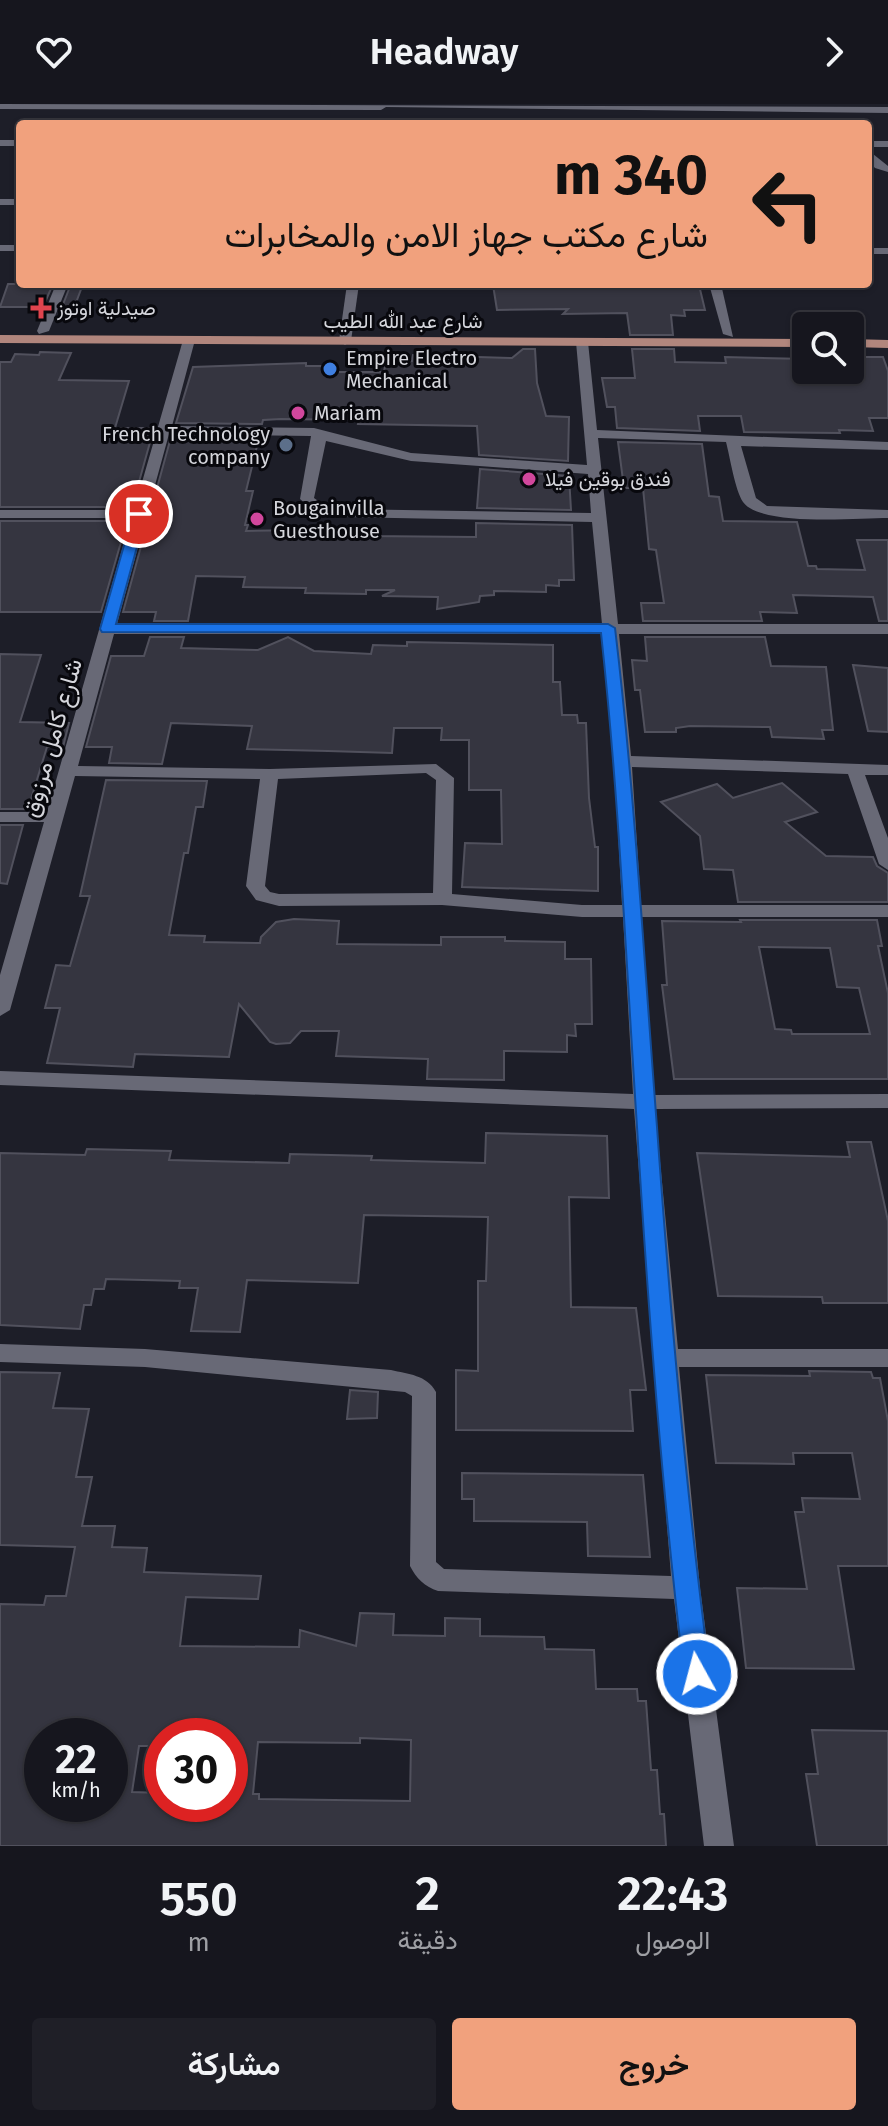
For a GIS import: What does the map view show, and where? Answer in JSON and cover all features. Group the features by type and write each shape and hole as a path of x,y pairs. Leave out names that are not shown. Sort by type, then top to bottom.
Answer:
{"main road":[{"name":"شارع عبد الله الطيب","path":"0,330 582,342 792,343"},
{"name":"شارع عبد الله الطيب","path":"0,339 792,334"},
{"path":"864,335 888,335"},
{"path":"864,343 888,344"}],"street":[{"path":"0,106 262,105 521,111 613,106 777,106 888,110"},
{"path":"872,158 879,166 888,169"},
{"path":"43,331 60,288"},
{"path":"345,337 352,288"},
{"path":"716,288 729,334"},
{"name":"شارع كامل مرزوق","path":"0,1010 189,340"},
{"path":"582,342 623,761 644,1102 686,1588 719,1846"},
{"path":"163,430 314,432 411,457 593,470"},
{"path":"590,434 732,438 749,500 763,510 780,513 888,514"},
{"path":"320,436 307,499 320,509 343,513 599,518"},
{"path":"735,442 888,446"},
{"path":"0,514 139,514"},
{"path":"107,629 888,629"},
{"path":"623,761 888,770"},
{"path":"67,771 270,774 430,768 445,778 442,899"},
{"path":"855,770 884,845 888,864"},
{"path":"270,774 255,886 263,896 279,900 442,899 488,905 632,911 888,911"},
{"path":"0,817 54,817"},
{"path":"0,1078 644,1102 888,1101"},
{"path":"0,1353 145,1358 391,1379 412,1384 424,1392 423,1566 438,1580 686,1588"},
{"path":"667,1358 888,1358"}],"building":[{"path":"8,284 16,284 16,288 51,288 43,307 0,307"},
{"path":"69,288 82,288 74,308 62,307"},
{"path":"493,288 700,288 705,310 684,310 685,316 671,315 673,335 630,335 627,313 563,314 568,309 497,310"},
{"path":"523,349 535,349 537,383 546,416 569,417 568,461 479,455 477,426 281,419 263,420 262,424 176,423 193,367 306,363 306,366 337,366 336,372 384,372 386,360 412,361 413,355 512,358"},
{"path":"632,349 674,349 675,362 726,363 725,357 792,359 792,384 864,384 864,357 883,357 888,371 888,418 869,418 873,431 839,430 840,433 744,432 741,416 698,416 700,431 617,428 615,407 607,407 602,378 635,378"},
{"path":"40,352 71,353 59,380 129,381 115,428 154,428 132,507 0,507 0,362 11,362 15,354 39,355"},
{"path":"171,437 259,438 246,491 253,491 246,531 368,529 367,536 476,537 476,523 572,525 574,580 559,580 559,586 546,585 546,592 494,591 494,595 480,596 479,602 437,609 438,597 382,596 395,590 366,590 366,594 305,593 306,588 243,587 245,577 196,576 188,621 154,621 156,612 123,612"},
{"path":"618,442 702,444 709,496 719,497 723,521 797,522 808,566 865,570 857,540 888,540 888,621 879,621 873,597 793,595 797,613 760,612 762,621 643,621 641,603 664,603 656,550 649,549 643,488 624,488"},
{"path":"480,469 569,476 571,510 477,508"},
{"path":"0,521 127,521 101,612 0,612"},
{"path":"150,637 184,637 181,648 258,650 288,637 314,651 371,654 373,645 407,646 407,642 553,645 553,682 560,682 562,715 577,715 578,723 586,723 589,798 595,847 598,847 598,891 462,887 465,843 502,844 501,790 469,790 469,740 441,740 442,728 394,728 392,753 247,749 252,726 171,723 162,764 109,763 112,747 86,747 111,656 144,656"},
{"path":"645,637 765,637 771,666 826,667 833,730 822,730 824,739 772,737 770,727 690,726 676,728 676,732 645,732 640,690 635,690 632,660 647,661"},
{"path":"0,654 41,655 20,722 69,723 63,747 47,747 28,809 0,809"},
{"path":"853,665 888,668 888,732 868,731"},
{"path":"106,780 207,781 203,807 196,807 188,853 184,853 169,935 205,936 204,942 260,943 261,937 276,922 294,919 339,921 337,944 441,945 441,937 505,937 505,941 565,942 565,959 591,959 592,1024 575,1024 576,1036 567,1035 567,1052 504,1051 504,1080 427,1079 428,1059 336,1056 339,1031 301,1031 290,1043 276,1044 270,1042 239,1004 229,1057 135,1054 133,1067 47,1063 60,1008 45,1008 56,965 70,966 90,896 80,896"},
{"path":"782,783 817,812 785,822 826,856 873,857 877,866 888,873 888,902 738,902 733,870 704,869 700,836 661,802 717,784 733,798"},
{"path":"0,825 23,825 7,884 0,883"},
{"path":"877,920 882,946 878,946 888,993 888,1079 674,1079 662,985 667,985 662,921","holes":["759,947 830,948 837,987 859,988 870,1034 792,1034 791,1030 775,1029"]},
{"path":"486,1133 607,1136 609,1198 569,1197 571,1307 636,1308 646,1390 630,1390 633,1431 456,1430 456,1370 478,1371 478,1281 486,1281 488,1217 364,1215 358,1283 247,1280 240,1332 191,1331 198,1288 179,1288 180,1281 106,1279 104,1289 94,1289 91,1305 84,1305 80,1329 0,1325 0,1153 85,1155 87,1149 171,1151 169,1160 289,1163 290,1154 485,1163"},
{"path":"847,1142 871,1142 888,1221 888,1303 823,1303 822,1297 718,1296 697,1153 850,1157"},
{"path":"809,1371 871,1372 873,1378 880,1378 888,1421 888,1566 838,1566 854,1669 746,1668 737,1588 807,1589 795,1512 804,1512 802,1498 860,1499 852,1453 793,1453 794,1464 716,1463 706,1375 810,1376"},
{"path":"0,1372 60,1373 53,1408 89,1409 76,1477 92,1477 82,1526 115,1526 112,1547 147,1548 144,1572 261,1576 258,1599 186,1597 180,1646 299,1647 300,1630 356,1646 360,1613 394,1614 393,1635 445,1636 445,1618 480,1619 480,1636 544,1637 545,1649 594,1650 596,1689 637,1689 638,1701 646,1701 651,1770 657,1770 666,1846 0,1846 0,1604 44,1605 46,1596 66,1596 75,1547 0,1545","holes":["360,1738 411,1740 410,1801 259,1799 259,1794 253,1794 258,1742 360,1743"]},
{"path":"350,1390 378,1392 377,1418 347,1419"},
{"path":"462,1473 643,1475 650,1557 588,1556 587,1522 474,1521 474,1499 462,1499"},
{"path":"812,1730 888,1731 888,1846 817,1846 806,1774 818,1774"}],"place":[{"name":"صيدلية اوتوز","path":"41,308"},
{"name":"Empire Electro Mechanical","path":"330,369"},
{"name":"Mariam","path":"298,413"},
{"name":"French Technology company","path":"286,445"},
{"name":"فندق بوقين فيلا","path":"529,479"},
{"name":"Bougainvilla Guesthouse","path":"257,519"}],"route":[{"path":"139,514 107,629 608,628 623,761 647,1130 686,1588 697,1674"}]}
